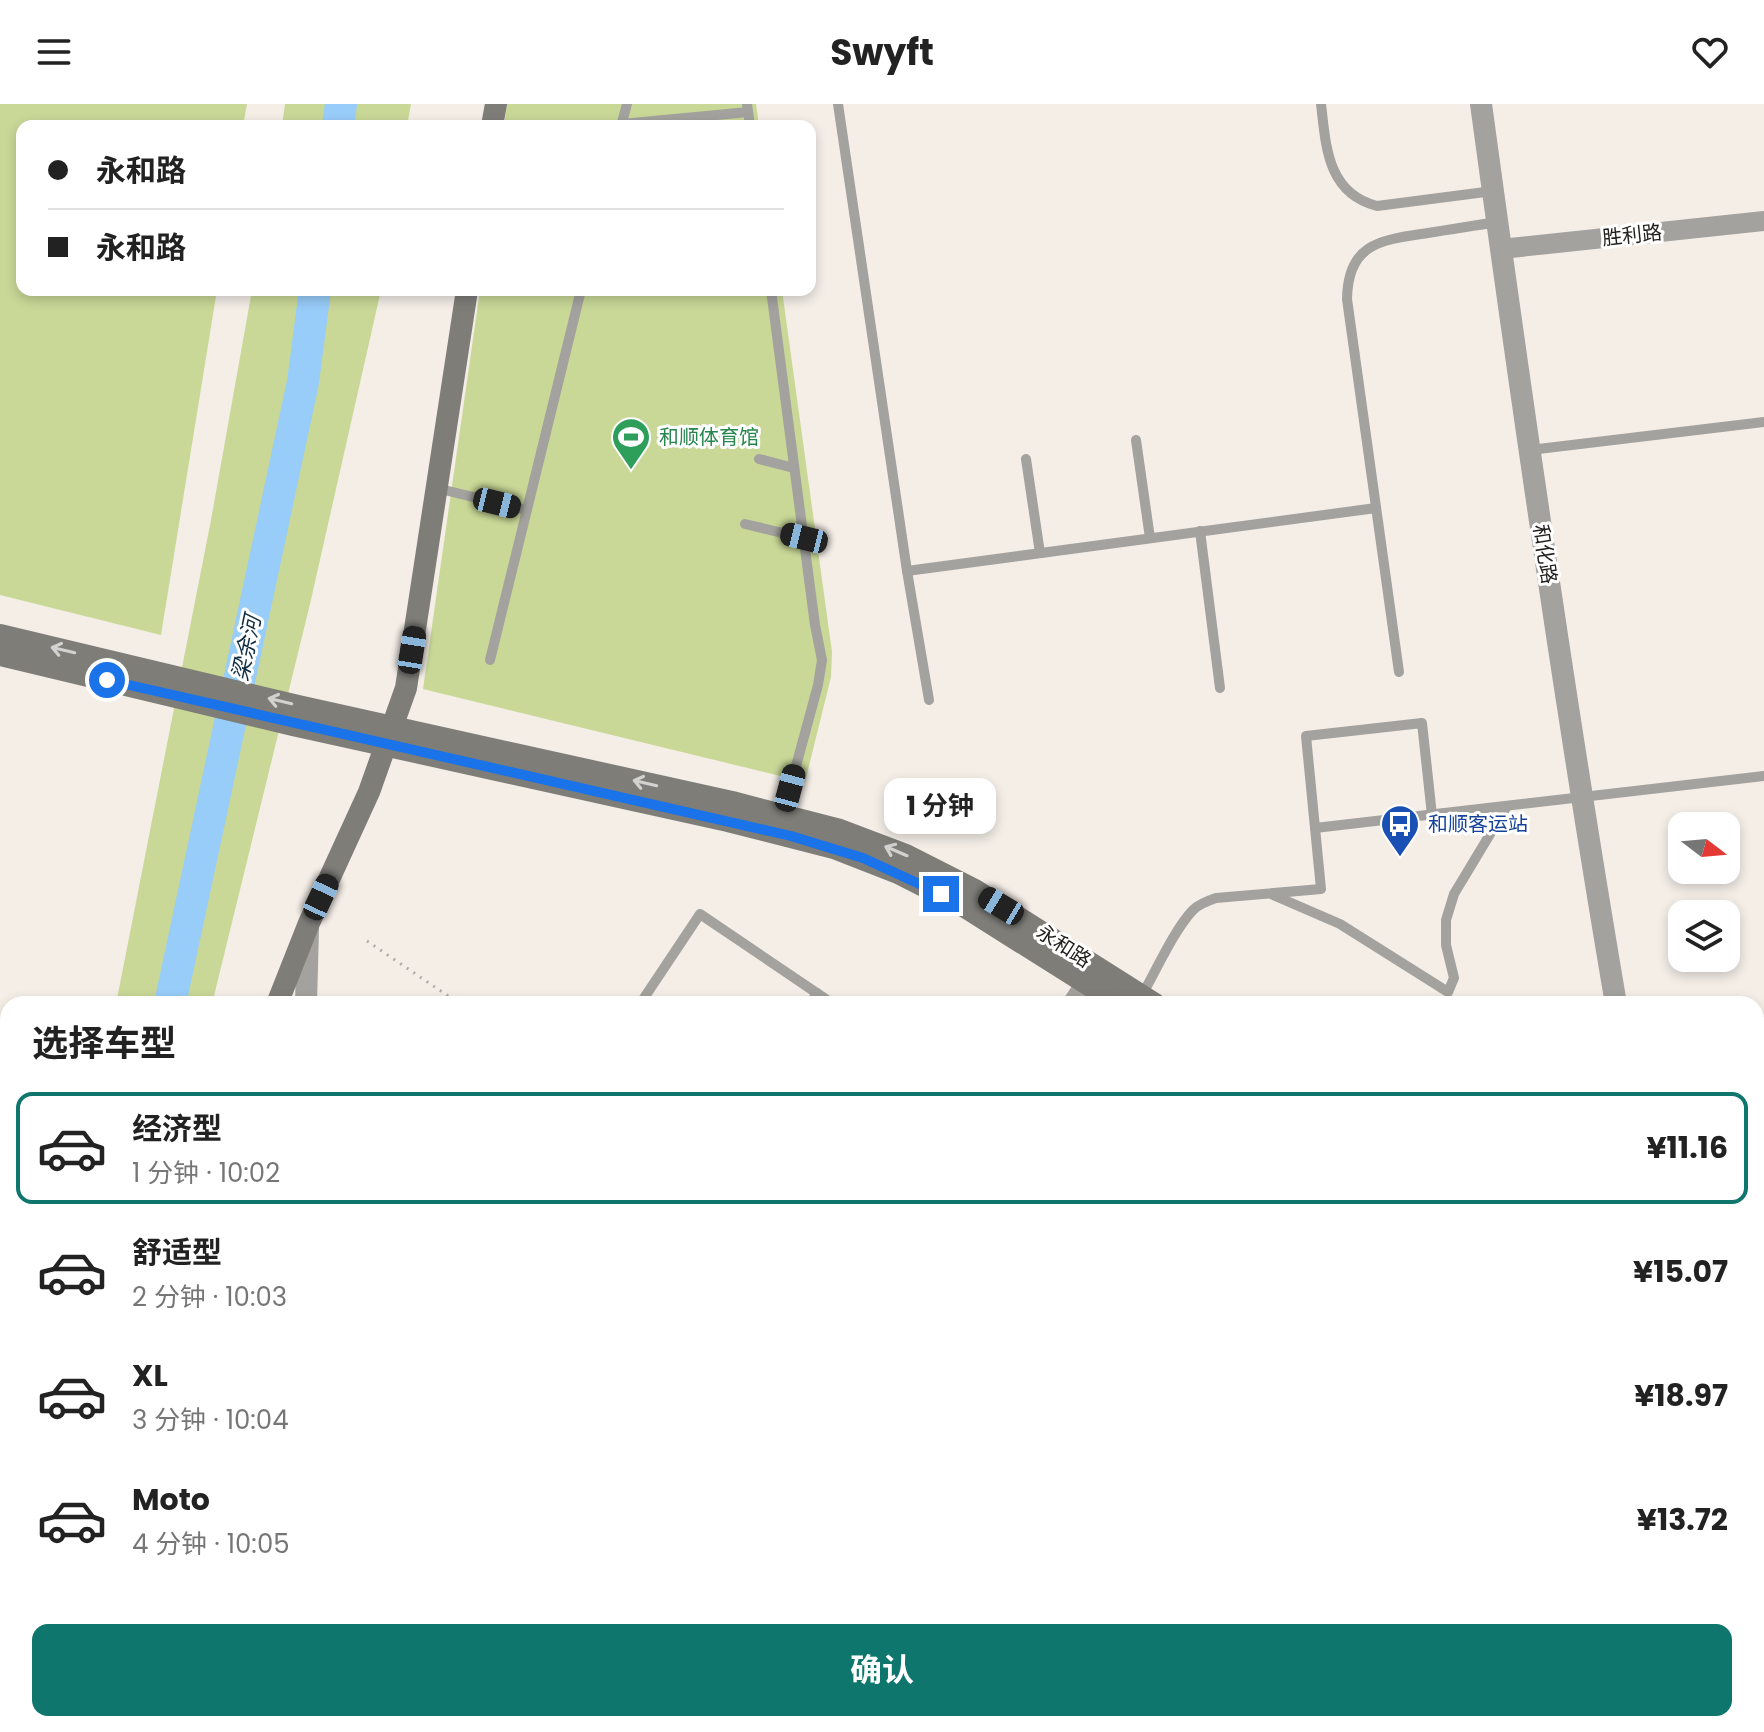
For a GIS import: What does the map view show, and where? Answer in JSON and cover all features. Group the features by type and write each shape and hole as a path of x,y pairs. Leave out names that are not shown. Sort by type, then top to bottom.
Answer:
{"main road":[{"path":"280,996 309,923 369,792 406,688 466,296"},
{"name":"永和路","path":"0,635 163,684"},
{"name":"永和路","path":"0,655 163,684 390,736 783,814 870,840 950,876 1142,996"},
{"name":"永和路","path":"390,736 834,848 898,873 953,900 1106,996"}],"street":[{"name":"和化路","path":"1481,104 1582,798 1615,996"},
{"name":"胜利路","path":"1501,249 1764,221"},
{"path":"306,996 309,923"},
{"path":"1077,996 1086,983"}],"lane":[{"path":"838,104 929,700"},
{"path":"1321,104 1329,162 1342,185 1365,203 1377,206 1493,191"},
{"path":"658,120 747,108"},
{"path":"1399,672 1347,299 1349,274 1363,252 1381,240 1497,222"},
{"path":"490,660 580,296"},
{"path":"772,296 822,660 783,814"},
{"path":"1530,450 1764,422"},
{"path":"1136,440 1150,538"},
{"path":"759,459 794,468"},
{"path":"1026,459 1040,553"},
{"path":"436,488 527,510"},
{"path":"907,571 1376,508"},
{"path":"745,524 804,538"},
{"path":"1200,531 1220,688"},
{"path":"1150,996 1193,909 1216,898 1321,889 1306,736 1422,723 1432,815"},
{"path":"1315,828 1764,776"},
{"path":"1270,893 1340,924 1448,992 1454,978 1446,945 1446,920 1454,894 1507,806"},
{"path":"645,996 700,914 821,996"}],"path":[{"path":"367,941 448,996"}],"green space":[{"path":"0,104 247,104 244,120 16,120 16,296 216,296 161,635 0,595"},
{"path":"285,104 411,104 408,120 283,120"},
{"path":"507,104 756,104 758,120 505,120"},
{"path":"251,296 380,296 310,604 214,996 118,996 211,520"},
{"name":"和顺体育馆","path":"479,296 783,296 832,652 831,677 805,782 423,689"}],"waterway":[{"name":"梁余河","path":"339,120 341,104"},
{"name":"梁余河","path":"172,996 303,382 314,296"}],"place":[{"name":"和顺体育馆","path":"631,471"},
{"name":"和顺客运站","path":"1400,858"}],"route":[{"path":"107,680 293,725 791,836 863,858 941,894"}]}
